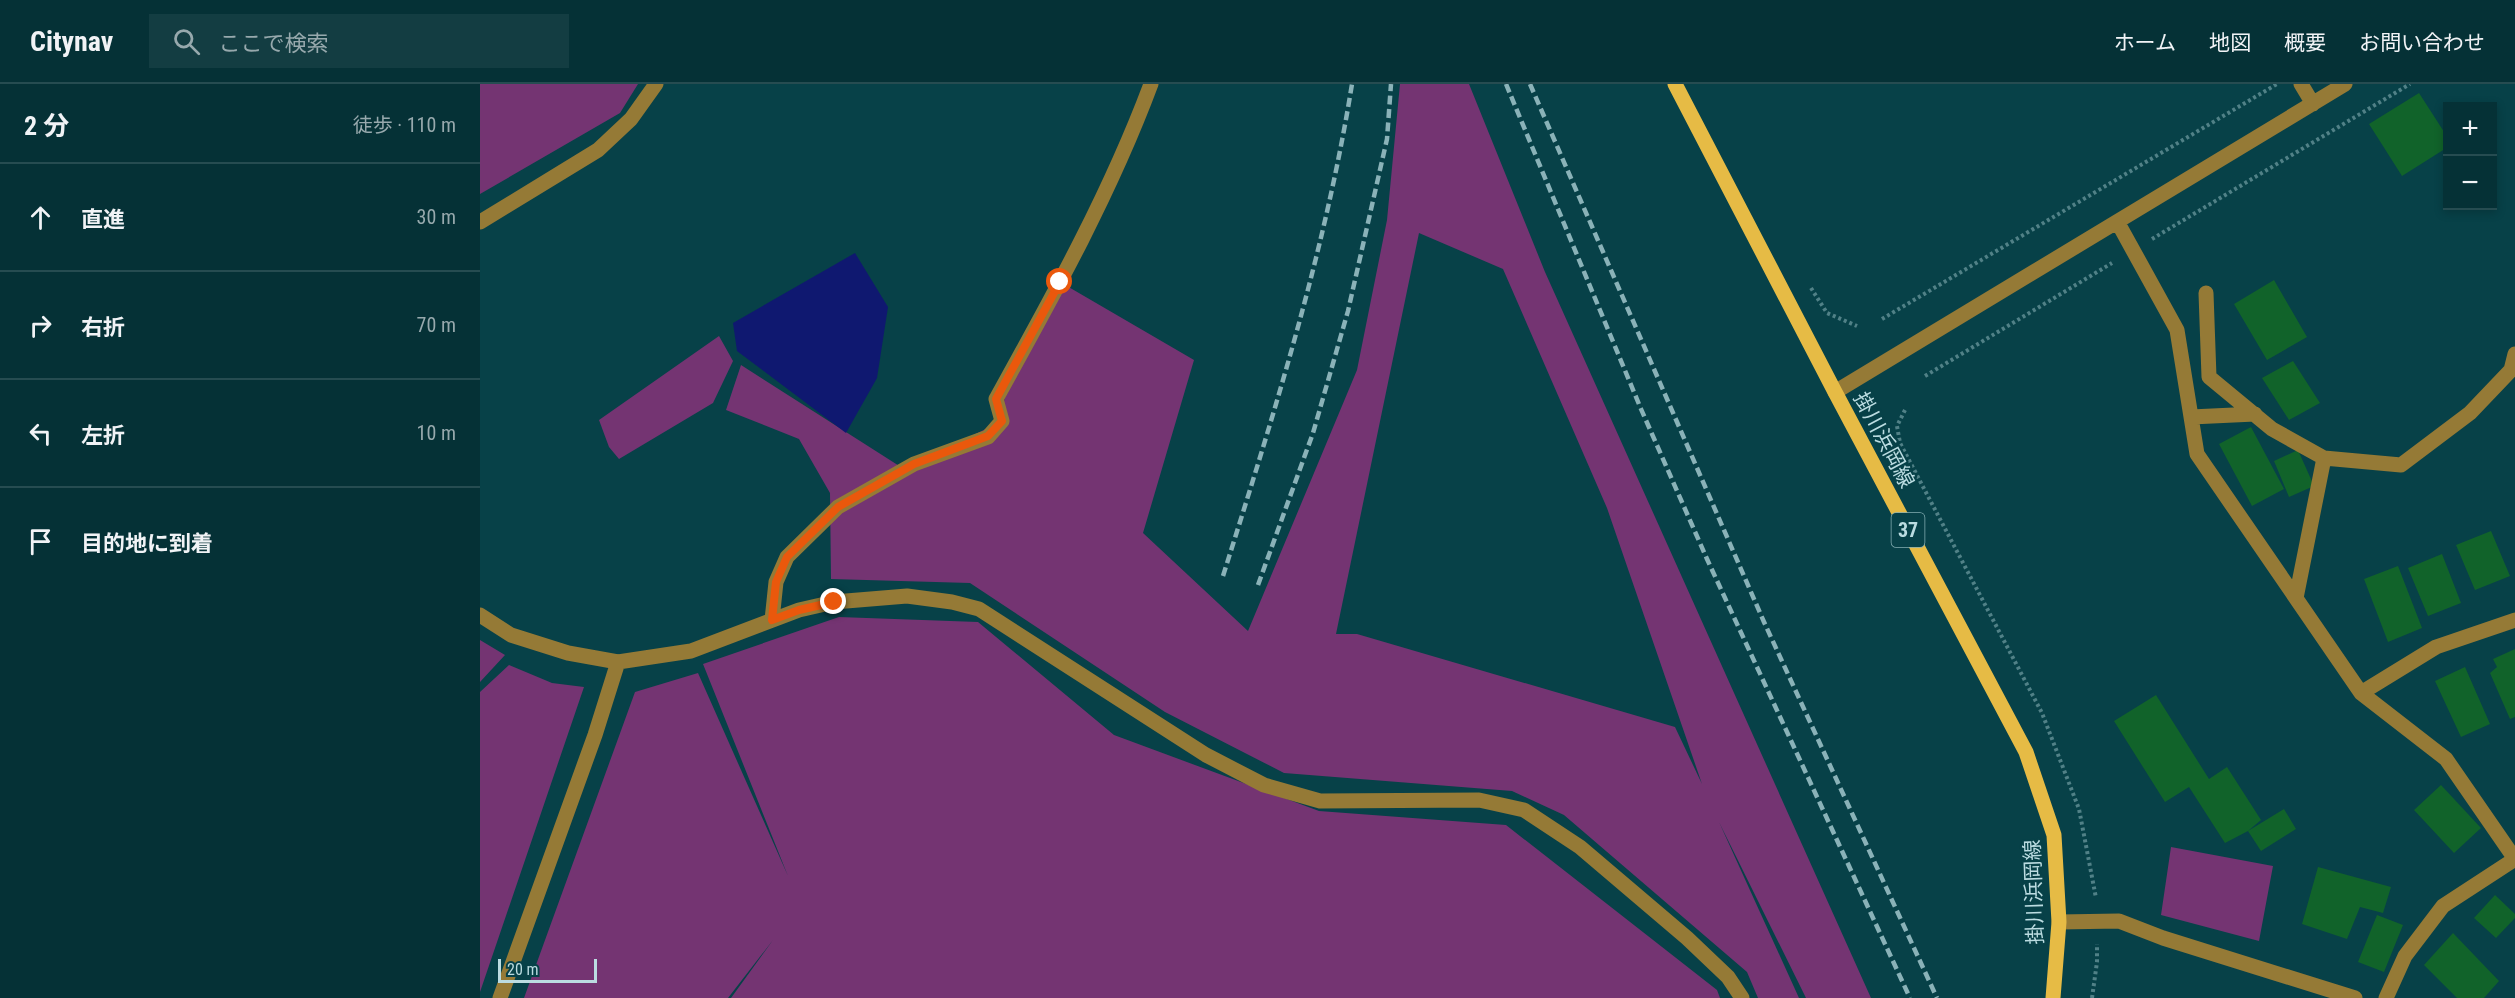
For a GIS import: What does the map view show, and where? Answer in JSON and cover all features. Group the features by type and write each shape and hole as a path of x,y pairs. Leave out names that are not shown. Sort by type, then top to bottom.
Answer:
{"main road":[{"name":"掛川浜岡線","path":"1675,84 2026,752 2054,835 2060,922 2053,998"}],"street":[{"path":"480,222 598,150 631,119 656,84"},
{"path":"772,620 776,582 787,557 838,507 914,464 988,436 1002,421 996,399 1085,236 1136,124 1151,84"},
{"path":"2301,84 2313,104"},
{"path":"1835,392 2345,84"},
{"path":"2118,223 2177,330 2197,454 2361,693 2446,759 2515,859 2444,906 2405,956 2386,998"},
{"path":"2206,293 2209,377 2272,429 2324,458 2401,465 2470,413 2511,370 2515,354"},
{"path":"2191,417 2255,414"},
{"path":"2296,598 2324,458"},
{"path":"482,620 512,635 568,653 618,662 691,651 799,610 834,602 907,596 952,602 979,609 1206,755 1264,785 1320,801 1479,800 1524,810 1580,847 1687,938 1728,977 1742,998"},
{"path":"2361,693 2436,647 2515,620"},
{"path":"500,998 595,735 618,662"},
{"path":"2060,922 2119,921 2163,938 2355,998"}],"path":[{"path":"1882,319 2277,84"},
{"path":"1926,376 2410,84"}],"shaded area":[{"path":"480,84 638,84 620,113 480,194"},
{"path":"1400,84 1469,84 1545,272 1871,998 1806,998 1719,822 1799,998 1758,998 1747,972 1564,815 1512,791 1284,773 1165,712 970,583 831,579 830,493 799,439 726,410 741,365 904,469 1002,421 1006,382 1060,282 1194,360 1143,533 1248,631 1357,370 1387,220","holes":["1419,233 1503,269 1607,508 1702,784 1675,727 1357,634 1336,634"]},
{"path":"855,253 888,307 877,378 846,433 737,351 733,323"},
{"path":"719,336 733,361 713,403 619,459 609,447 599,420"},
{"path":"839,617 978,622 1114,735 1319,811 1506,825 1717,990 1720,998 731,998 773,940 728,998 524,998 635,692 698,673 788,876 703,664"},
{"path":"480,640 505,655 480,682"},
{"path":"509,665 552,683 584,687 480,992 480,692"},
{"path":"2171,847 2273,866 2259,941 2161,915"}],"building":[{"path":"2419,93 2443,130 2443,150 2402,176 2369,124"},
{"path":"2274,280 2307,337 2267,360 2234,304"},
{"path":"2293,361 2320,403 2289,420 2262,378"},
{"path":"2251,427 2284,489 2252,506 2219,444"},
{"path":"2298,450 2314,486 2289,497 2274,461"},
{"path":"2491,531 2510,576 2475,590 2456,545"},
{"path":"2442,554 2461,603 2428,616 2408,568"},
{"path":"2398,566 2422,628 2388,642 2364,579"},
{"path":"2515,649 2515,717 2510,719 2490,673 2497,667 2493,659"},
{"path":"2465,667 2490,724 2461,737 2435,681"},
{"path":"2156,695 2209,779 2227,767 2261,820 2248,831 2225,843 2189,787 2165,802 2114,721"},
{"path":"2441,785 2481,828 2454,853 2414,810"},
{"path":"2284,809 2296,829 2261,851 2248,831"},
{"path":"2318,867 2391,887 2383,913 2360,907 2347,939 2302,924"},
{"path":"2495,895 2515,914 2515,918 2496,938 2474,918"},
{"path":"2377,915 2403,925 2384,972 2358,962"},
{"path":"2453,933 2499,981 2484,998 2457,998 2424,965"}],"railway":[{"path":"1223,576 1261,454 1313,271 1341,147 1352,84"},
{"path":"1258,585 1313,433 1348,311 1387,139 1391,84"},
{"path":"1506,84 1641,409 1707,559 1910,998"},
{"path":"1530,84 1764,622 1937,998"}],"route":[{"path":"834,602 799,610 772,620 776,582 787,557 838,507 914,464 988,436 1002,421 996,399 1060,282"}]}
